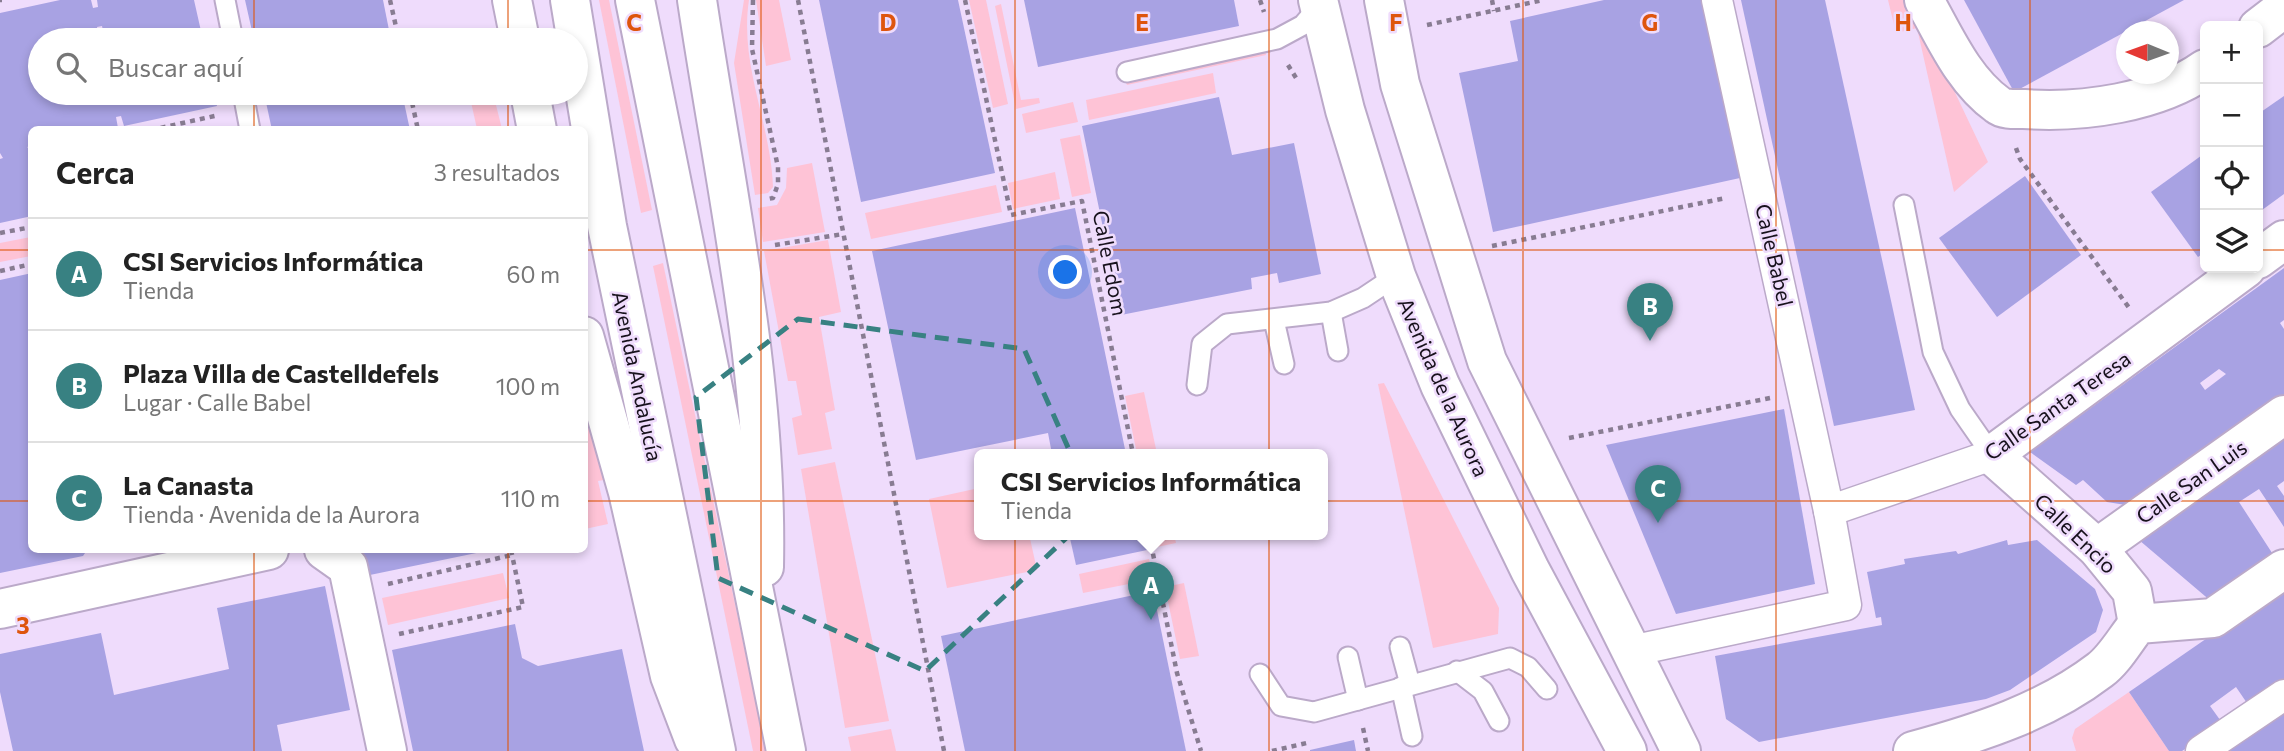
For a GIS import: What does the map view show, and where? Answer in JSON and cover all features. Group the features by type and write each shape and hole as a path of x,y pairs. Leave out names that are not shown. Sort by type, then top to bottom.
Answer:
{"main road":[{"path":"512,0 518,28"},
{"name":"Avenida Andalucía","path":"570,0 575,28"},
{"path":"635,0 786,751"},
{"path":"697,0 758,406 766,496 763,639"},
{"path":"708,74 718,0"},
{"path":"1924,0 1970,81 2000,108 2056,111 2117,102 2168,89 2200,72"},
{"name":"Avenida de la Aurora","path":"1319,3 1345,110 1396,276 1440,385 1530,570 1627,751"},
{"path":"2263,24 2284,8"},
{"path":"1387,16 1400,84 1487,361 1681,751"},
{"path":"532,105 536,126"},
{"name":"Avenida Andalucía","path":"587,105 607,226 716,751"},
{"path":"2263,256 2284,240"},
{"name":"Calle Santa Teresa","path":"1992,455 2239,273"},
{"path":"588,350 628,492 670,676 698,751"},
{"name":"Calle San Luis","path":"2097,548 2284,415"},
{"name":"Calle Encio","path":"1992,455 2097,548 2132,591 2137,624"},
{"path":"0,609 255,553"},
{"path":"328,553 348,568 387,751"},
{"path":"1913,751 1981,732 2026,715 2102,669 2137,624 2213,618 2284,569"}],"street":[{"name":"Calle Babel","path":"1717,0 1805,391 1829,511"},
{"name":"Calle Santa Teresa","path":"1829,511 1992,455"},
{"path":"1631,651 1846,605 1829,511"},
{"path":"2201,751 2284,695"}],"lane":[{"path":"225,0 231,28"},
{"path":"1128,72 1277,39 1303,25 1319,3"},
{"path":"246,105 249,126"},
{"path":"1904,205 1933,352 1960,410 1992,455"},
{"path":"1197,385 1202,344 1227,324 1331,313 1363,298 1396,276"},
{"path":"1331,313 1338,351"},
{"path":"1274,320 1284,365"},
{"path":"1401,647 1412,736"},
{"path":"1348,657 1358,700"},
{"path":"1260,674 1281,706 1314,712 1510,658 1528,667 1547,688"},
{"path":"1457,671 1483,691 1499,721"}],"path":[{"path":"390,0 396,28"},
{"path":"798,0 944,751"},
{"name":"Calle Edom","path":"965,0 1011,215 1082,201 1132,449"},
{"path":"1492,0 1494,10"},
{"path":"1387,16 1494,10 1543,0"},
{"path":"164,126 232,105"},
{"path":"413,105 417,126"},
{"path":"2000,108 2020,159 2151,338"},
{"path":"1480,249 1760,191"},
{"path":"0,233 28,227"},
{"path":"761,247 844,234"},
{"path":"0,271 28,265"},
{"path":"1557,440 1805,391"},
{"path":"1150,540 1177,673 1201,751"},
{"path":"353,592 507,553"},
{"path":"364,642 523,607 511,553"}],"highlighted area":[{"path":"798,319 1024,349 1096,510 925,671 718,578 696,397"}],"shaded area":[{"path":"599,0 609,0 652,210 641,213"},
{"path":"744,0 749,0 748,47 767,140 773,187 768,193 755,195 734,63"},
{"path":"756,0 779,0 791,60 766,66"},
{"path":"969,0 986,0 1008,104 993,108"},
{"path":"1888,0 1911,0 1988,162 1954,192 1917,28 1896,33"},
{"path":"1001,4 1021,100 1039,98 1040,103 1016,109 995,6"},
{"path":"1265,51 1266,55 1127,85 1125,80"},
{"path":"1213,73 1216,93 1089,120 1086,100"},
{"path":"1073,102 1078,122 1026,133 1022,114"},
{"path":"472,105 496,105 501,126 476,126"},
{"path":"1080,135 1091,193 1072,197 1060,139"},
{"path":"812,163 825,232 763,242 758,208 777,205 786,188 787,168"},
{"path":"1055,172 1060,199 1013,209 1008,183"},
{"path":"996,185 1002,212 871,239 865,213"},
{"path":"28,238 28,257 0,262 0,243"},
{"path":"828,240 841,312 819,317 835,410 825,413 832,449 798,455 792,418 802,415 796,381 788,381 764,251"},
{"path":"663,263 766,751 753,751 653,266"},
{"path":"1384,383 1499,608 1498,634 1433,648 1378,384"},
{"path":"1144,392 1156,449 1136,449 1125,396"},
{"path":"588,421 604,480 598,481 608,524 588,528"},
{"path":"835,462 889,721 845,728 801,469"},
{"path":"974,489 974,540 1030,540 1037,570 947,588 929,499"},
{"path":"1155,540 1175,540 1176,543 1157,547"},
{"path":"1149,559 1154,579 1083,593 1079,574"},
{"path":"503,573 509,598 388,625 382,598"},
{"path":"1184,583 1199,656 1180,659 1165,587"},
{"path":"2129,692 2169,751 2076,751 2072,738 2075,729"},
{"path":"891,729 896,751 851,751 848,737"}],"building":[{"path":"60,0 91,0 93,8 98,7 97,0 194,0 200,28 28,28 28,105 217,106 124,126 121,116 116,117 118,126 28,126 28,217 0,223 0,159 3,158 0,153 0,13"},
{"path":"245,0 383,0 389,28 251,28"},
{"path":"819,0 958,0 995,173 861,202"},
{"path":"1024,0 1234,0 1239,26 1038,67"},
{"path":"1604,0 1701,0 1740,178 1493,232 1459,73 1518,61 1510,21"},
{"path":"1741,0 1825,0 1915,410 1834,426"},
{"path":"1964,0 2184,0 2145,21 2116,21 2116,37 2014,92"},
{"path":"2284,96 2284,194 2263,209 2263,147 2263,111"},
{"path":"1219,97 1232,155 1294,143 1321,274 1279,283 1277,273 1251,278 1252,289 1121,315 1082,126"},
{"path":"267,105 405,105 409,126 271,126"},
{"path":"2200,157 2200,256 2198,257 2151,192"},
{"path":"2025,176 2081,255 1997,317 1939,238"},
{"path":"1075,208 1125,449 1051,449 1048,433 916,460 872,251"},
{"path":"2284,268 2284,320 2280,323 2284,329 2284,397 2132,506 2107,502 2083,480 2076,485 2030,452","holes":["2219,369 2226,374 2205,390 2200,383"]},
{"path":"28,274 28,553 85,553 83,556 0,573 0,280"},
{"path":"1784,409 1815,584 1676,614 1606,445"},
{"path":"2284,432 2284,481 2277,486 2284,496 2284,527 2259,489 2239,502 2276,559 2212,602 2139,540"},
{"path":"1070,540 1144,540 1147,550 1076,565"},
{"path":"2007,540 2008,545 2037,540 2095,589 2103,610 2096,632 2010,690 1986,699 1759,742 1726,719 1715,656 1882,625 1881,617 1876,618 1867,572 1905,564 1904,559 1956,551 1958,554"},
{"path":"361,553 476,553 365,576"},
{"path":"2284,585 2284,682 2249,706 2236,687 2210,706 2223,724 2182,751 2169,751 2129,692"},
{"path":"325,586 350,710 277,725 282,751 13,751 0,692 0,654 101,633 114,695 229,669 217,608"},
{"path":"1153,591 1186,751 965,751 941,636"},
{"path":"515,624 522,658 538,666 622,649 644,751 413,751 392,650"},
{"path":"2284,705 2284,751 2213,751"},
{"path":"1354,740 1356,751 1310,751 1310,750"}],"place":[{"name":"Plaza Villa de Castelldefels","path":"1650,341"},
{"name":"La Canasta","path":"1658,523"},
{"name":"CSI Servicios Informática","path":"1151,620"}]}
